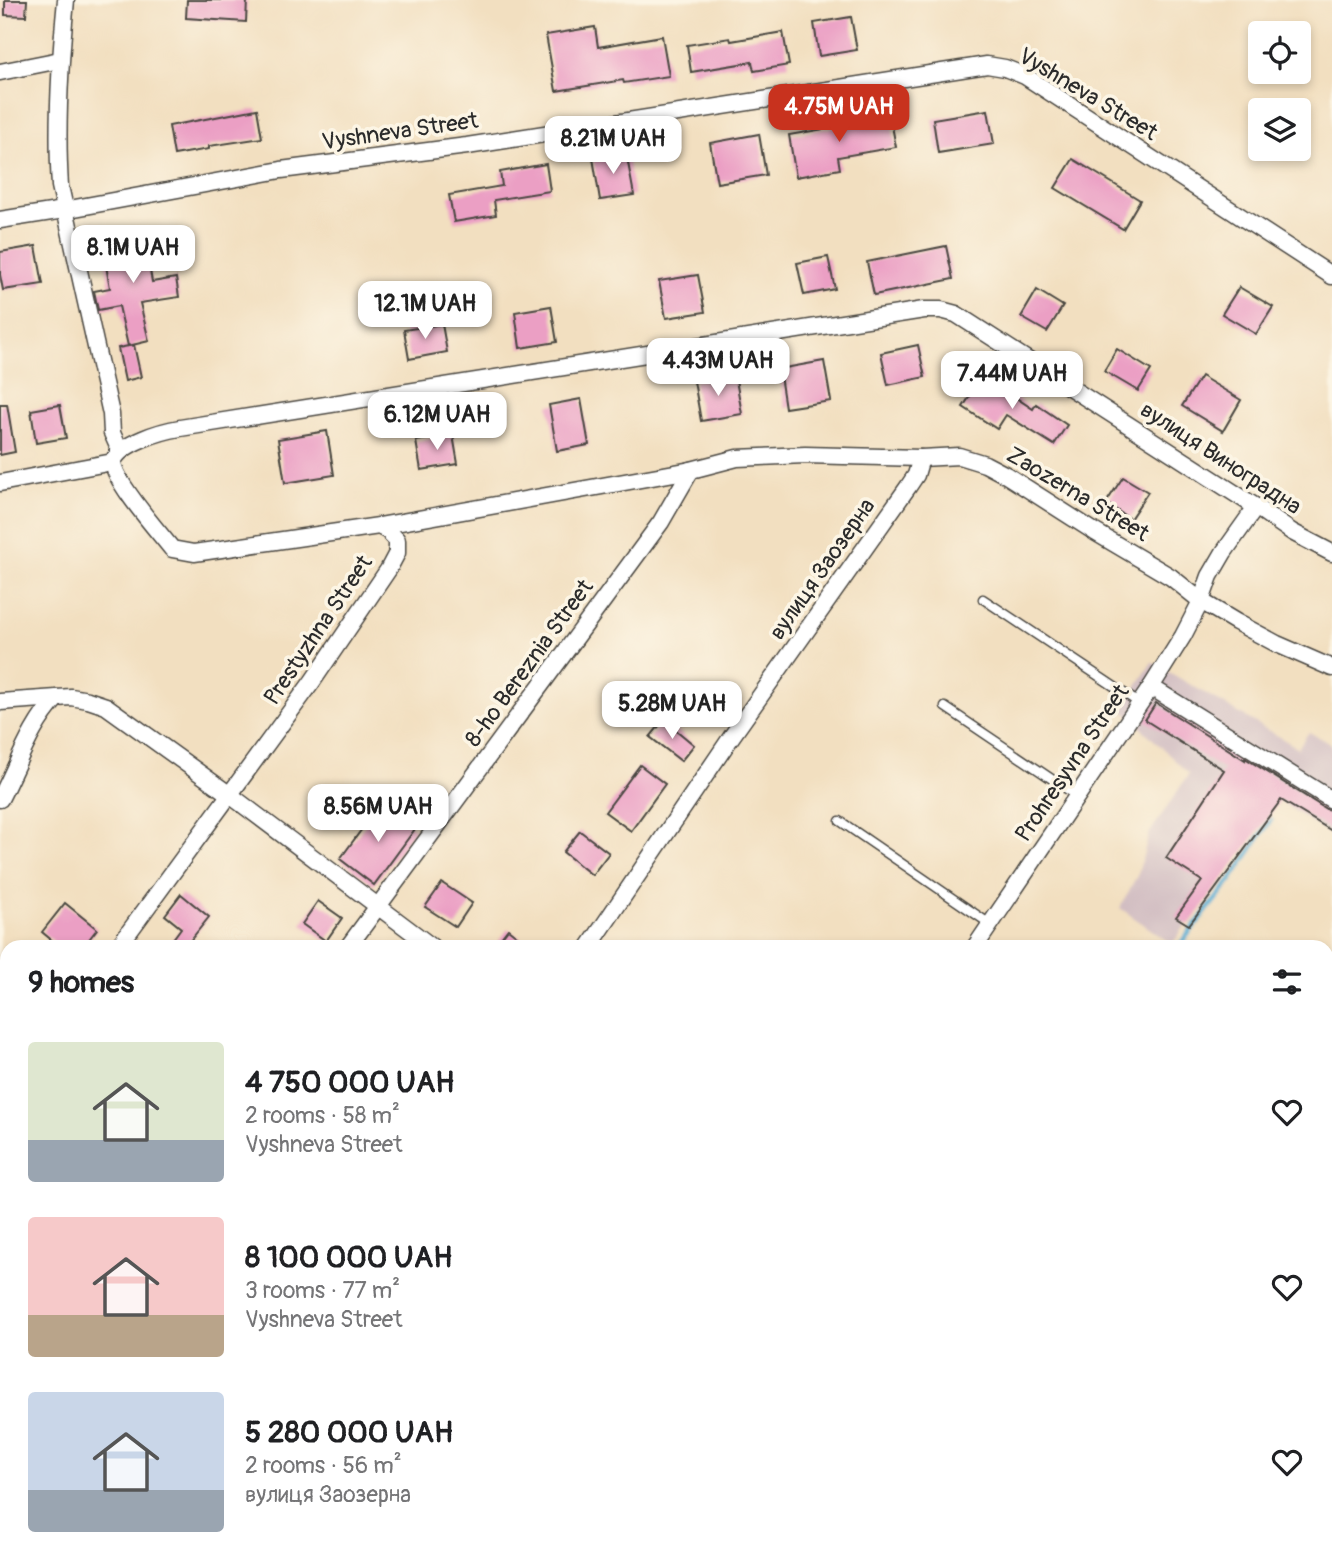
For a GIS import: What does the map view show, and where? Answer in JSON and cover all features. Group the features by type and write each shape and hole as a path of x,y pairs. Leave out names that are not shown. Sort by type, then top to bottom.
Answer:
{"street":[{"path":"66,0 60,60 59,164 64,210 111,414 117,457"},
{"path":"0,72 60,60"},
{"name":"Vyshneva Street","path":"0,220 281,170 467,146 987,65 1005,68 1024,76 1332,276"},
{"name":"вулиця Виноградна","path":"0,483 117,457 163,431 910,312 941,310 956,314 1292,532 1332,553"},
{"name":"Zaozerna Street","path":"379,526 691,470 737,458 805,455 920,458 959,456 985,464 1006,475 1171,577 1201,601 1277,644 1332,668"},
{"name":"Prestyzhna Street","path":"117,457 114,468 128,493 172,549 180,552 194,553 379,526 397,540 397,553 388,570 312,682 123,940"},
{"name":"вулиця Заозерна","path":"594,940 732,736 908,487 916,475 920,458"},
{"name":"8-ho Bereznia Street","path":"353,940 661,522 691,470"},
{"name":"Prohresyvna Street","path":"981,940 1151,687 1183,636 1224,552 1256,507"},
{"path":"1151,687 1332,800"},
{"path":"0,702 71,697 106,706 423,940"},
{"path":"0,799 34,728 57,698"}],"lane":[{"path":"983,599 1139,703"},
{"path":"945,707 1077,796"},
{"path":"840,821 990,924"}],"shaded area":[{"path":"1152,662 1298,748 1309,732 1332,745 1332,836 1278,800 1175,940 1166,940 1120,908 1138,874 1149,834 1189,774 1122,709"}],"building":[{"path":"5,0 27,0 26,16 5,15"},
{"path":"187,0 247,0 246,22 186,18"},
{"path":"851,17 857,50 819,56 814,23"},
{"path":"595,27 598,47 662,36 669,76 556,91 546,35"},
{"path":"783,32 789,65 754,71 752,62 691,72 687,45"},
{"path":"257,109 262,138 209,146 209,149 174,155 169,126"},
{"path":"988,110 994,144 938,153 933,119"},
{"path":"890,115 896,147 838,157 840,169 796,177 789,135"},
{"path":"759,134 766,175 717,183 710,143"},
{"path":"626,152 634,195 600,200 593,158"},
{"path":"1073,159 1140,200 1123,229 1055,188"},
{"path":"546,164 550,191 494,200 496,215 454,222 449,195 502,186 500,172"},
{"path":"143,229 152,282 176,278 179,297 140,303 149,341 128,346 119,306 98,310 94,291 110,288 105,260 116,258 112,235"},
{"path":"36,246 43,284 3,290 0,252"},
{"path":"946,246 953,279 874,295 867,262"},
{"path":"828,257 835,289 804,295 797,263"},
{"path":"698,275 705,312 666,318 659,281"},
{"path":"1239,287 1273,307 1256,334 1222,314"},
{"path":"1037,290 1063,306 1047,332 1021,317"},
{"path":"551,306 557,342 520,348 515,312"},
{"path":"442,324 447,352 409,359 404,330"},
{"path":"134,345 141,377 125,381 118,348"},
{"path":"918,345 925,377 888,385 881,353"},
{"path":"1117,349 1151,370 1138,391 1104,371"},
{"path":"824,361 831,401 785,408 779,369"},
{"path":"735,374 742,414 701,421 694,381"},
{"path":"983,376 1033,409 1036,404 1067,425 1054,445 1006,415 997,429 963,407"},
{"path":"1201,376 1241,400 1223,431 1182,406"},
{"path":"581,399 589,445 557,451 549,405"},
{"path":"0,404 7,404 15,452 0,455"},
{"path":"60,405 66,438 36,443 31,410"},
{"path":"327,431 334,475 285,483 278,439"},
{"path":"453,435 458,464 421,470 416,441"},
{"path":"1123,477 1148,492 1130,519 1106,503"},
{"path":"1156,703 1245,760 1326,809 1332,810 1332,831 1281,800 1189,925 1176,917 1202,881 1166,858 1224,770 1145,720"},
{"path":"664,720 694,745 681,761 650,737"},
{"path":"640,765 665,784 631,831 605,812"},
{"path":"381,803 415,829 374,885 340,859"},
{"path":"580,831 609,853 592,875 563,852"},
{"path":"442,883 472,903 456,927 425,907"},
{"path":"181,894 209,917 191,940 172,940 181,928 165,915"},
{"path":"318,901 342,918 327,940 302,924"},
{"path":"65,903 97,929 88,940 52,940 42,932"},
{"path":"508,929 522,940 499,940"}],"waterway":[{"path":"1184,940 1231,880 1271,820"}]}
